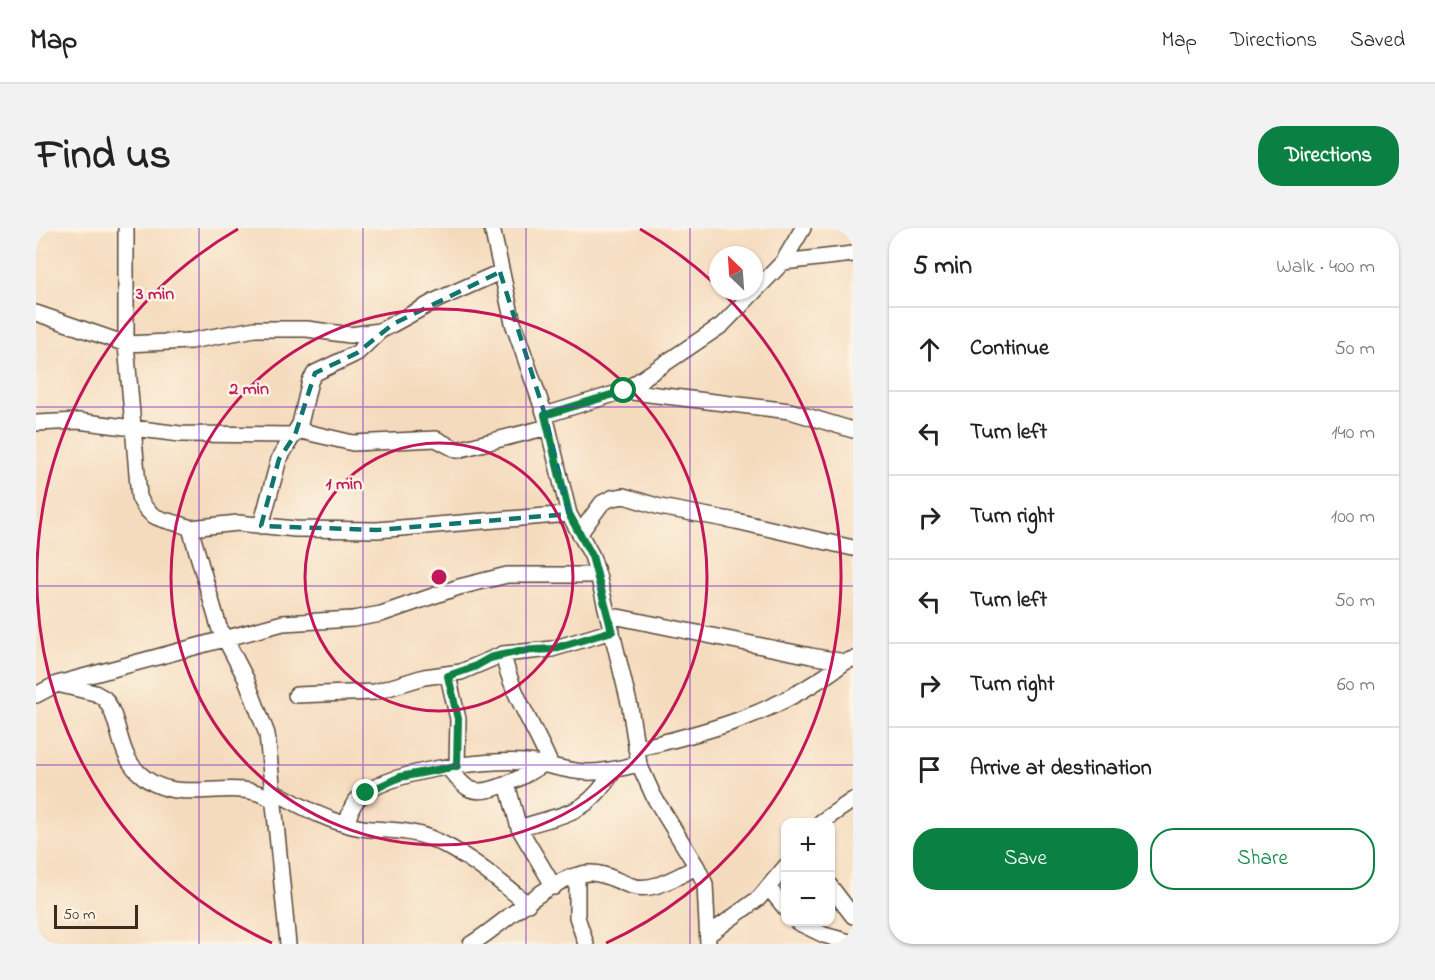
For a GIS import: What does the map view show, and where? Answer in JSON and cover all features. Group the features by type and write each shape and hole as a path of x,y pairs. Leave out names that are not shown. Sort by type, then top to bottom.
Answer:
{"street":[{"path":"126,228 126,344 140,496 146,512 160,520 190,528 226,524 307,530 377,530 569,514"},
{"path":"492,228 513,323 547,421 569,514 592,556 598,575 630,707 638,756 654,797 697,867 707,899 708,940"},
{"path":"36,423 78,421 180,434 296,432 353,443 436,439 457,450 547,421 624,391 722,325 783,262 803,228"},
{"path":"783,262 853,254"},
{"path":"261,526 279,459 296,432 310,381 315,373 357,354 380,331 437,300 500,272"},
{"path":"36,313 126,344 190,340 255,329 307,329 350,335 380,331"},
{"path":"624,391 790,411 853,430"},
{"path":"580,533 602,503 624,496 660,507 736,521 853,548"},
{"path":"190,528 224,639 246,679 267,734 288,944"},
{"path":"36,695 57,684 284,623 353,619 381,614 459,587 507,575 598,575"},
{"path":"608,615 849,661"},
{"path":"296,695 358,695 424,677 448,676 503,654 552,649 612,631"},
{"path":"503,654 521,704 531,720 547,766"},
{"path":"519,828 579,810 602,790 615,770 638,756 758,714 816,684 849,661"},
{"path":"448,676 458,719 452,767 467,788 475,791 507,784 547,766"},
{"path":"57,684 104,698 127,758 151,783 182,792 252,790 347,824 409,831 428,837 480,866 528,904"},
{"path":"347,824 354,804 366,793 400,777 452,767 526,762 584,772 615,770"},
{"path":"507,784 519,828 554,886"},
{"path":"828,818 852,805"},
{"path":"471,944 490,939 528,904 554,886 577,876 600,874 635,887 647,887 697,867"},
{"path":"708,940 759,898 781,872"},
{"path":"577,876 577,917 586,944"},
{"path":"768,887 781,903"},
{"path":"835,891 853,916"},
{"path":"803,926 819,940 853,943"}],"highlighted area":[{"path":"500,272 545,415 569,514 377,530 261,526 279,459 295,435 315,373 357,353 393,324"}],"route":[{"path":"366,793 400,777 457,766 458,719 448,676 503,654 552,649 612,631 592,556 569,514 545,415 624,391"}]}
